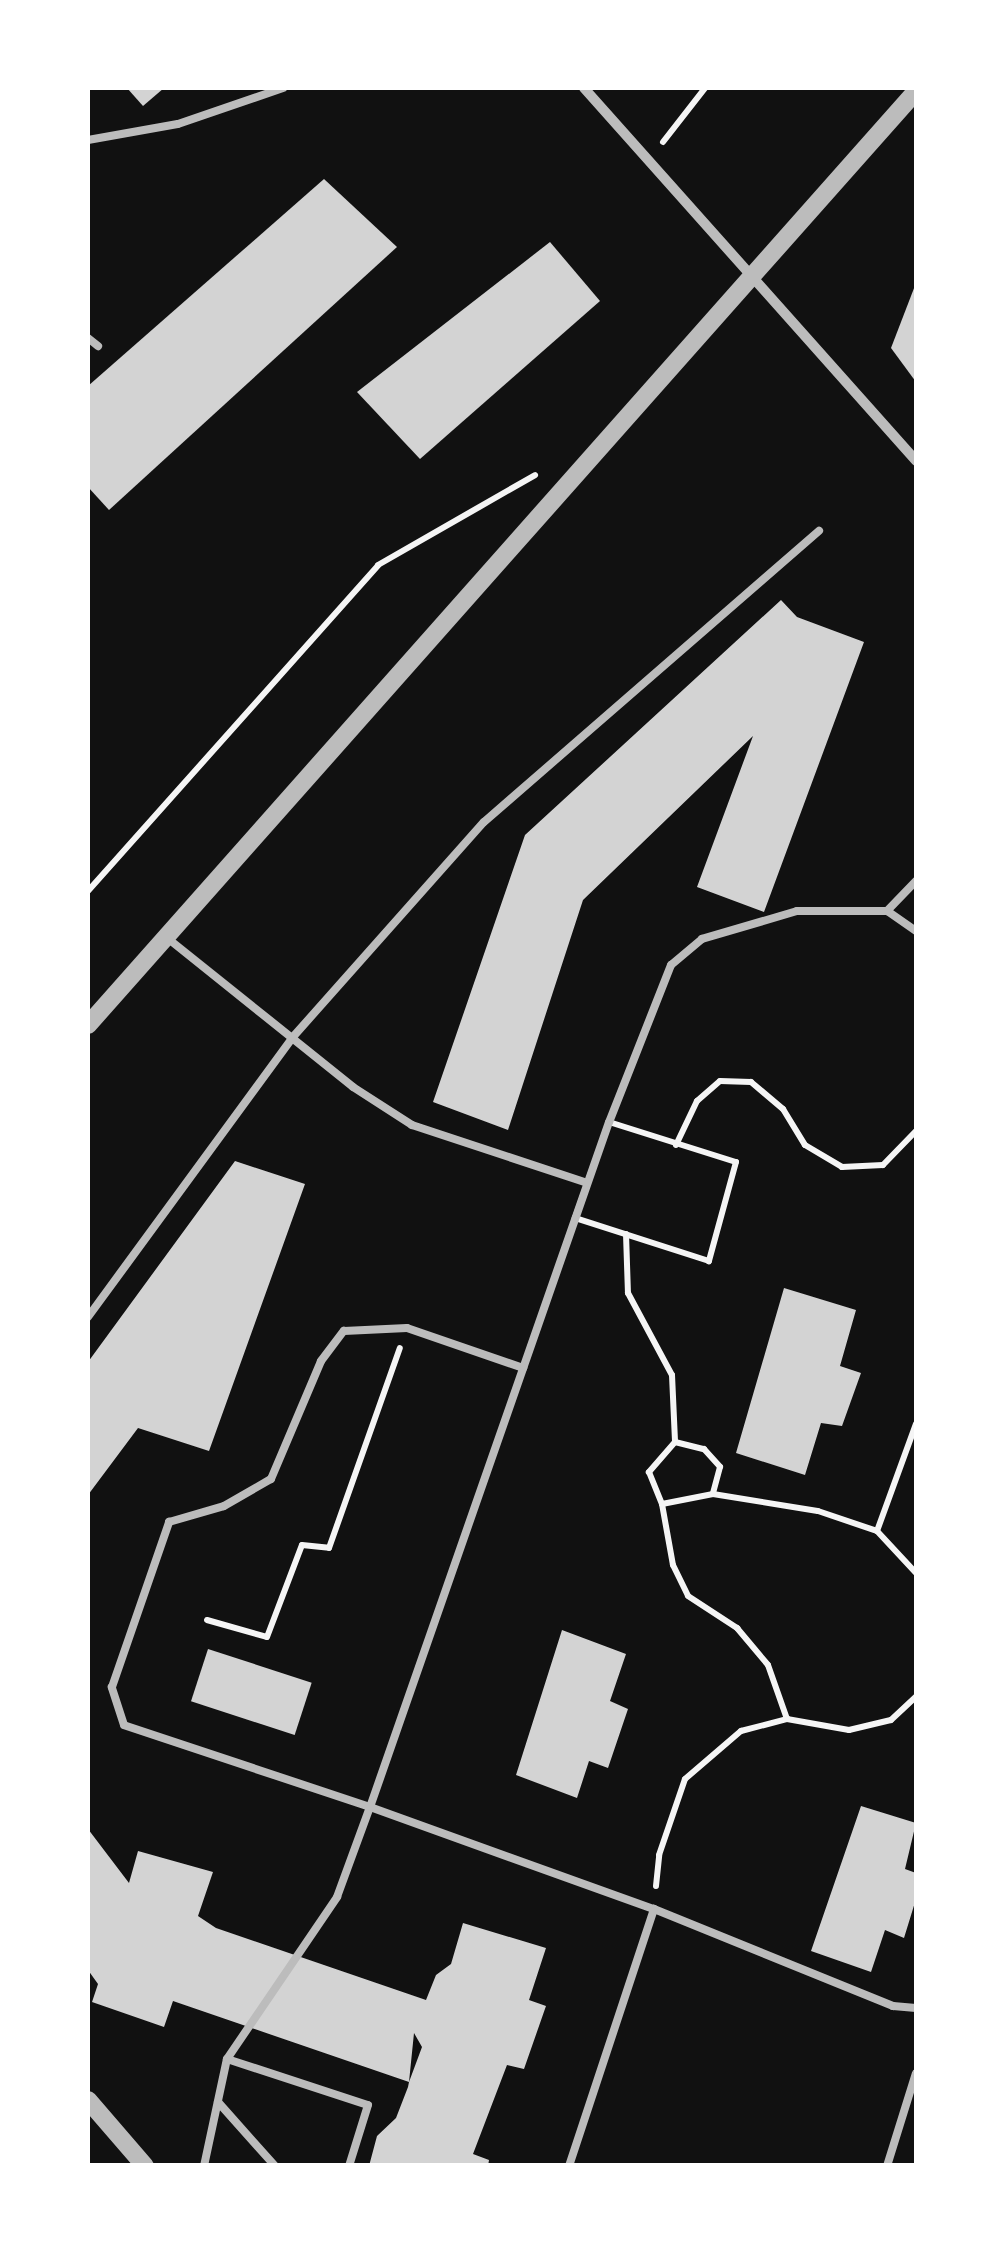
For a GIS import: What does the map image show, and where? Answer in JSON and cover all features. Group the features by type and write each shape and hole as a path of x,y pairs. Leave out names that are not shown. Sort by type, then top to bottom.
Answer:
{"street":[{"path":"584,88 916,461"},
{"path":"88,1025 916,91"},
{"path":"88,2100 145,2166"}],"lane":[{"path":"88,140 178,124 283,88"},
{"path":"88,338 98,346"},
{"path":"88,1317 292,1038 484,822 819,531"},
{"path":"887,911 916,881"},
{"path":"204,2166 227,2059 337,1897 587,1183 670,965 702,939 797,912 887,911 916,931"},
{"path":"166,937 292,1038 412,1126 587,1183"},
{"path":"523,1368 407,1328 344,1331 321,1361 271,1478 224,1506 169,1522 112,1687 124,1726 370,1807 654,1909 893,2006 916,2008"},
{"path":"569,2166 654,1909"},
{"path":"227,2059 368,2105 349,2166"},
{"path":"887,2166 916,2073"},
{"path":"218,2102 276,2166"}],"path":[{"path":"650,161 705,88"},
{"path":"88,891 378,565 550,466"},
{"path":"676,1145 697,1101 720,1081 751,1082 783,1108 806,1145 842,1167 883,1165 916,1131"},
{"path":"609,1122 676,1145 736,1162 709,1261 575,1218 609,1122"},
{"path":"626,1234 628,1293 672,1375 675,1442 649,1472 662,1504 673,1565 688,1596 737,1628 768,1665 788,1719"},
{"path":"207,1620 266,1638 302,1545 329,1548 407,1328"},
{"path":"877,1531 916,1424"},
{"path":"675,1442 704,1449 720,1467 713,1494"},
{"path":"662,1504 713,1494 818,1511 877,1531 916,1573"},
{"path":"654,1909 659,1855 685,1778 741,1730 788,1719 849,1730 891,1720 916,1697"}],"building":[{"path":"127,88 164,88 143,106"},
{"path":"324,179 397,247 109,510 88,487 88,386"},
{"path":"550,242 600,301 420,459 357,392"},
{"path":"916,283 916,382 891,348"},
{"path":"781,600 797,617 864,642 764,912 697,887 753,736 583,900 508,1130 433,1102 525,835"},
{"path":"235,1161 305,1184 209,1451 138,1428 88,1495 88,1362"},
{"path":"784,1288 856,1310 840,1366 861,1373 842,1426 821,1423 805,1475 736,1453"},
{"path":"562,1630 626,1654 610,1701 628,1709 608,1768 589,1761 577,1798 516,1775"},
{"path":"208,1649 312,1683 295,1735 191,1701"},
{"path":"861,1806 916,1823 905,1869 916,1873 916,1899 904,1938 885,1930 871,1972 811,1951"},
{"path":"88,1829 129,1883 138,1851 213,1872 198,1916 216,1928 426,2000 436,1975 451,1964 463,1923 546,1948 529,2000 546,2006 524,2069 507,2065 473,2154 489,2160 488,2166 369,2166 377,2136 396,2118 409,2082 173,2001 164,2027 92,2002 98,1984 88,1970","holes":["414,2033 422,2047 409,2082"]}]}
